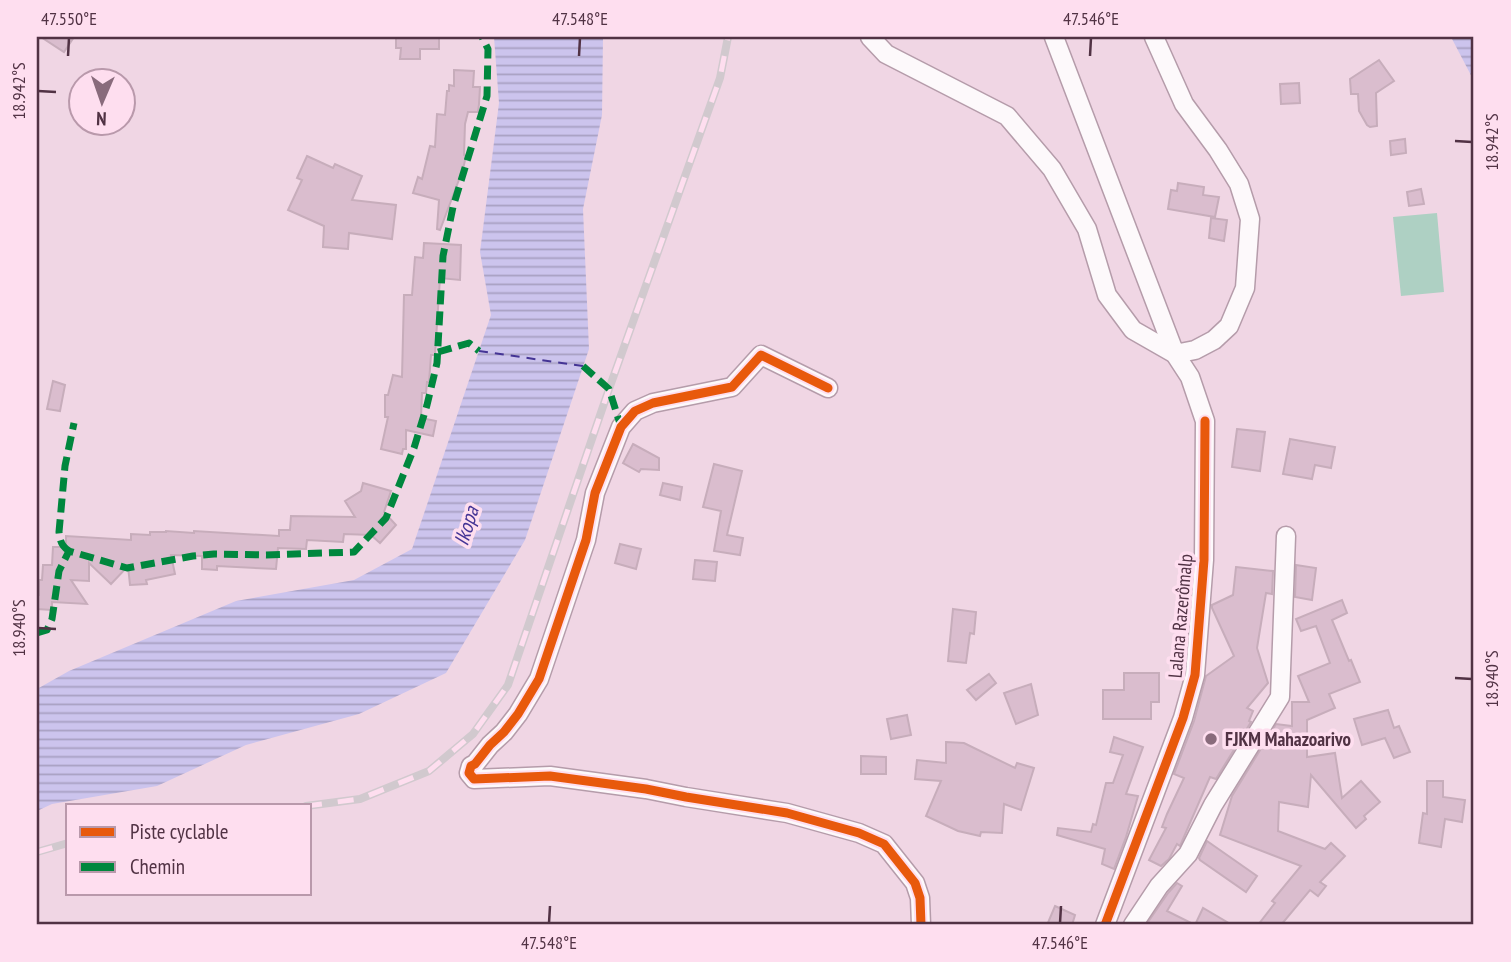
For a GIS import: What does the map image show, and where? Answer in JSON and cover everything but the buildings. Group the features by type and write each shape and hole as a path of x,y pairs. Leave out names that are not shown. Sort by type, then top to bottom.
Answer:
{"street":[{"path":"870,37 886,54 1007,116 1052,169 1087,229 1107,295 1133,331 1175,354 1195,350 1214,340 1229,326 1245,288 1250,219 1239,184 1184,104 1154,37"},
{"name":"Lalana Razerômalp","path":"1054,37 1175,354 1190,377 1205,421 1204,560 1195,675 1183,718 1105,925"},
{"path":"828,388 761,355 732,387 653,403 635,411 621,427 595,493 586,540 539,679 518,714 471,766 469,774 474,779 550,776 646,789 786,813 859,833 884,844 915,883 920,898 921,925"},
{"path":"1133,925 1159,886 1188,854 1213,804 1280,697 1286,536"}],"green space":[{"path":"1437,213 1444,292 1401,296 1393,217"}],"water":[{"name":"Ikopa","path":"494,37 603,37 602,115 583,209 589,349 525,540 446,673 359,714 246,745 157,786 52,804 37,811 37,689 69,671 236,601 354,580 412,549 491,315 480,252 499,103"},
{"path":"1451,37 1474,37 1474,81"}],"ferry route":[{"path":"479,351 583,366"}],"railway":[{"path":"312,805 360,799 429,771 473,734 508,685 609,389 720,78 728,37"},
{"path":"37,852 66,844"}],"marked path":[{"path":"37,633 47,630 52,619 59,571 69,551 127,568 214,554 354,552 386,518 414,448 437,363 443,256 453,207 487,96 488,49 482,37"},
{"path":"438,352 469,343 479,351"},
{"path":"583,366 609,389 621,427"},
{"path":"69,551 61,543 59,532 65,466 74,423"}],"cycle path":[{"path":"828,388 761,355 732,387 653,403 635,411 621,427 595,493 586,540 539,679 518,714 471,766 469,773 474,779 550,776 646,789 787,813 859,833 884,844 915,883 920,898 921,925"},
{"path":"1105,925 1183,718 1195,675 1204,560 1205,421"}],"place":[{"name":"FJKM Mahazoarivo","path":"1211,739"}]}
